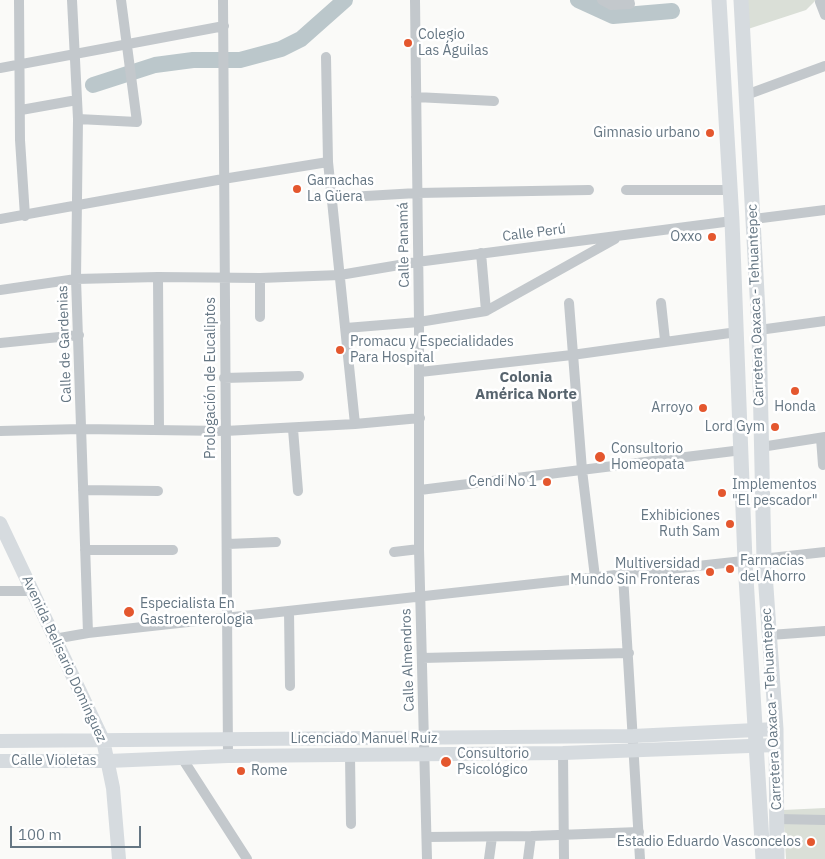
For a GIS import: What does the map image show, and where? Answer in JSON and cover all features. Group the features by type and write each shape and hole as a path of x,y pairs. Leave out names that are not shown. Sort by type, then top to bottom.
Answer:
{"main road":[{"name":"Carretera Oaxaca - Tehuantepec","path":"719,0 732,221 746,561 761,801"},
{"name":"Carretera Oaxaca - Tehuantepec","path":"741,0 759,330 764,559 776,729 779,854"},
{"path":"761,801 779,854"},
{"path":"761,801 763,859"}],"street":[{"path":"19,0 22,180 26,216"},
{"name":"Calle de Gardenias","path":"72,0 78,120 76,280 88,633"},
{"path":"78,120 137,122 121,0"},
{"name":"Prologación de Eucaliptos","path":"224,0 224,378 228,544 226,618 228,756"},
{"name":"Calle Panamá","path":"415,0 417,262 420,322 420,490"},
{"path":"602,0 611,5 630,2"},
{"path":"821,1 825,15"},
{"path":"0,68 224,26"},
{"path":"326,57 328,162 355,424"},
{"path":"746,95 825,66"},
{"path":"416,97 494,101"},
{"path":"21,110 77,100"},
{"path":"0,220 223,178 328,162"},
{"path":"332,198 417,193 589,190"},
{"path":"626,190 729,190"},
{"path":"754,219 825,210"},
{"name":"Calle Perú","path":"0,290 76,280 340,275 481,253 620,237 732,221"},
{"path":"346,328 420,322 486,311 620,237"},
{"path":"481,253 486,311"},
{"path":"158,277 159,430"},
{"path":"260,278 260,317"},
{"path":"570,303 572,355 582,470 595,577"},
{"path":"661,304 665,340"},
{"path":"759,330 825,321"},
{"path":"420,372 572,355 665,340 737,332"},
{"path":"0,343 79,335"},
{"path":"224,378 299,376"},
{"path":"0,431 81,429 225,431 293,429 420,418"},
{"path":"293,429 298,491"},
{"path":"761,447 823,438 823,465"},
{"path":"420,490 742,450"},
{"path":"83,490 158,490"},
{"name":"Calle Almendros","path":"420,490 419,549 427,859"},
{"name":"Avenida Belisario Domínguez","path":"0,523 34,591 54,639 103,740 117,824 119,859"},
{"path":"228,544 276,542"},
{"path":"394,552 419,549"},
{"path":"85,550 174,550"},
{"path":"54,639 88,633 825,552"},
{"path":"623,575 640,859"},
{"path":"0,591 34,591"},
{"path":"289,611 290,686"},
{"path":"770,636 825,631"},
{"path":"422,658 629,653"},
{"name":"Licenciado Manuel Ruiz","path":"103,740 424,740 634,744 757,738 776,729"},
{"name":"Licenciado Manuel Ruiz","path":"757,738 776,745"},
{"name":"Calle Violetas","path":"0,741 103,740"},
{"name":"Licenciado Manuel Ruiz","path":"108,761 228,756 563,753 634,744"},
{"path":"563,753 564,859"},
{"path":"350,756 351,824"},
{"path":"182,758 248,859"},
{"name":"Calle Violetas","path":"0,761 108,761"},
{"path":"778,820 825,820"},
{"path":"427,837 639,832"},
{"path":"489,859 492,836"},
{"path":"528,859 531,836"}],"shaded area":[{"path":"744,0 816,0 806,10 745,30"},
{"path":"825,808 825,859 786,859 783,810"}],"waterway":[{"path":"93,85 155,65 193,60 240,60 281,49 301,39 345,0"},
{"path":"578,0 613,16 672,11"}],"place":[{"name":"Colegio Las Águilas","path":"408,43"},
{"name":"Gimnasio urbano","path":"710,133"},
{"name":"Garnachas La Güera","path":"297,189"},
{"name":"Oxxo","path":"712,237"},
{"name":"Promacu y Especialidades Para Hospital","path":"340,350"},
{"name":"Honda","path":"795,391"},
{"name":"Arroyo","path":"703,408"},
{"name":"Lord Gym","path":"775,427"},
{"name":"Consultorio Homeopata","path":"600,457"},
{"name":"Cendi No 1","path":"547,482"},
{"name":"Implementos \"El pescador\"","path":"722,493"},
{"name":"Exhibiciones Ruth Sam","path":"730,524"},
{"name":"Farmacias del Ahorro","path":"730,569"},
{"name":"Multiversidad Mundo Sin Fronteras","path":"710,572"},
{"name":"Especialista En Gastroenterologia","path":"129,612"},
{"name":"Consultorio Psicológico","path":"446,762"},
{"name":"Rome","path":"241,771"},
{"name":"Estadio Eduardo Vasconcelos","path":"811,842"}],"district":[{"name":"Colonia América Norte","path":"526,386"}]}
